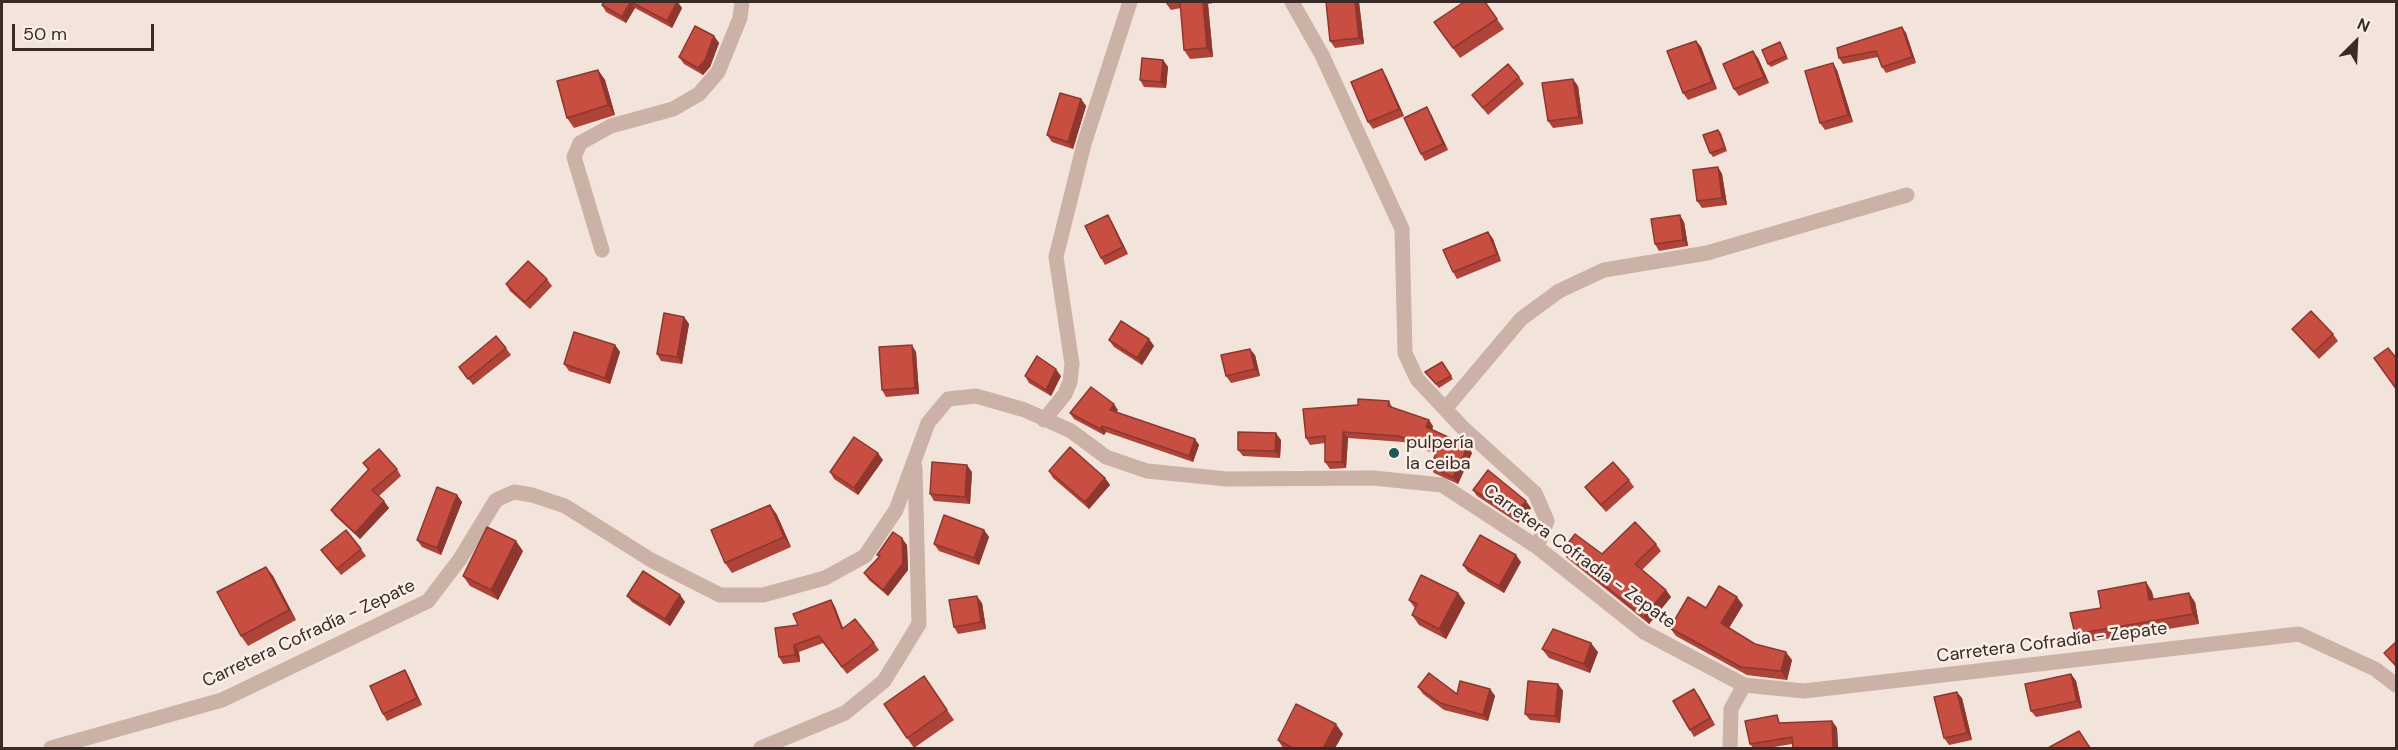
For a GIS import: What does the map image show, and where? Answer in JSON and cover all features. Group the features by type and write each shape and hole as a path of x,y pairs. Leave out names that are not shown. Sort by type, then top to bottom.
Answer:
{"street":[{"path":"603,250 574,157 580,143 611,126 673,109 699,94 718,72 740,18 742,2"},
{"path":"1044,420 1065,394 1070,382 1072,364 1056,257 1084,144 1130,2"},
{"path":"1292,2 1322,55 1402,229 1405,352 1417,379 1445,409 1535,493 1547,521 1537,547"},
{"path":"1445,409 1521,320 1559,291 1595,274 1604,270 1707,253 1907,195"},
{"name":"Carretera Cofradía - Zepate","path":"51,748 222,700 428,601 460,559 496,500 513,492 532,495 565,506 651,560 720,595 763,595 825,578 865,556 896,510 928,423 948,399 976,396 1025,410 1071,431 1106,457 1147,471 1227,479 1373,478 1442,485 1537,547 1644,632 1744,685 1804,691 2299,634 2375,669 2397,685"},
{"path":"761,748 845,713 884,681 919,624 915,459"},
{"path":"1730,748 1731,709 1744,685"}],"building":[{"path":"604,2 630,2 622,17 602,5"},
{"path":"631,2 677,2 667,21"},
{"path":"1180,2 1203,2 1207,48 1184,50"},
{"path":"1326,2 1355,2 1359,38 1330,41"},
{"path":"1464,2 1485,2 1497,19 1453,48 1434,22"},
{"path":"695,26 714,36 705,60 698,68 679,57"},
{"path":"1902,27 1912,57 1882,67 1876,51 1839,58 1837,48"},
{"path":"1696,41 1712,82 1683,93 1667,51"},
{"path":"1780,42 1786,56 1768,64 1762,50"},
{"path":"1753,51 1764,77 1734,89 1723,64"},
{"path":"1142,58 1163,60 1161,82 1140,80"},
{"path":"1833,63 1848,115 1820,123 1805,71"},
{"path":"1508,64 1519,77 1483,108 1472,95"},
{"path":"1382,69 1399,109 1368,122 1351,82"},
{"path":"598,70 608,105 567,118 557,81"},
{"path":"1573,79 1579,117 1548,121 1542,83"},
{"path":"1060,93 1081,99 1068,142 1047,135"},
{"path":"1427,107 1443,144 1421,154 1404,118"},
{"path":"1718,130 1725,148 1710,153 1703,135"},
{"path":"1718,167 1722,198 1697,201 1693,170"},
{"path":"1108,215 1123,247 1101,258 1085,226"},
{"path":"1680,215 1683,240 1655,244 1651,219"},
{"path":"1488,232 1497,254 1453,272 1443,250"},
{"path":"528,261 547,279 525,302 506,284"},
{"path":"2311,311 2333,334 2314,352 2292,329"},
{"path":"664,313 684,317 677,357 657,354"},
{"path":"1121,321 1149,339 1137,358 1109,340"},
{"path":"574,332 615,345 605,378 564,364"},
{"path":"496,336 506,348 468,379 459,367"},
{"path":"912,345 915,388 882,390 879,347"},
{"path":"2388,348 2397,359 2397,390 2374,358"},
{"path":"1250,349 1255,369 1226,376 1221,355"},
{"path":"1037,356 1056,369 1046,390 1025,376"},
{"path":"1442,362 1451,376 1436,384 1425,372"},
{"path":"1091,387 1114,404 1110,410 1195,439 1189,456 1102,426 1100,429 1070,413"},
{"path":"1358,399 1389,401 1388,406 1429,420 1426,427 1468,446 1453,477 1430,467 1438,449 1398,436 1343,432 1342,462 1325,462 1325,436 1306,438 1303,409 1358,405"},
{"path":"1238,432 1276,433 1275,451 1238,450"},
{"path":"854,437 878,453 854,488 830,472"},
{"path":"1070,447 1105,478 1085,502 1049,471"},
{"path":"379,449 397,469 372,490 384,501 355,533 331,510 369,469 363,463"},
{"path":"932,462 967,465 965,497 930,494"},
{"path":"1613,462 1629,480 1601,505 1585,487"},
{"path":"1488,470 1526,501 1514,516 1473,490"},
{"path":"437,487 457,495 437,548 417,540"},
{"path":"770,505 784,537 725,563 711,530"},
{"path":"944,515 984,530 974,558 934,544"},
{"path":"1635,522 1656,544 1635,564 1666,590 1644,617 1562,551 1575,534 1602,554"},
{"path":"487,527 516,541 491,590 463,576"},
{"path":"346,530 361,549 337,569 321,550"},
{"path":"893,532 902,538 903,563 883,590 864,573 880,556 877,555"},
{"path":"1480,535 1516,555 1499,586 1463,565"},
{"path":"266,567 289,610 241,636 217,592"},
{"path":"643,571 680,595 665,619 627,596"},
{"path":"1421,575 1458,593 1439,629 1412,615 1417,604 1409,600"},
{"path":"2146,582 2149,600 2189,593 2193,614 2075,634 2070,613 2101,608 2098,591"},
{"path":"1719,586 1737,597 1721,623 1755,644 1786,652 1781,671 1741,667 1670,628 1688,597 1706,608"},
{"path":"977,596 981,622 954,627 949,600"},
{"path":"831,600 842,629 855,619 874,643 842,667 819,636 794,645 795,655 779,657 775,628 798,625 793,614"},
{"path":"1553,629 1591,643 1584,664 1542,649"},
{"path":"2397,641 2397,667 2384,653"},
{"path":"405,670 417,698 383,714 370,686"},
{"path":"1429,673 1457,694 1460,681 1490,689 1483,715 1440,703 1418,687"},
{"path":"2071,674 2077,701 2031,711 2025,684"},
{"path":"924,676 947,710 907,738 884,704"},
{"path":"1528,681 1558,684 1555,716 1525,714"},
{"path":"1694,689 1710,718 1690,730 1673,701"},
{"path":"1957,692 1967,733 1944,738 1934,697"},
{"path":"1296,704 1336,724 1323,748 1293,748 1278,740"},
{"path":"1777,715 1779,723 1832,721 1833,748 1793,748 1792,737 1750,744 1745,721"},
{"path":"2079,731 2090,748 2048,748"}],"place":[{"name":"pulpería la ceiba","path":"1394,453"}]}
